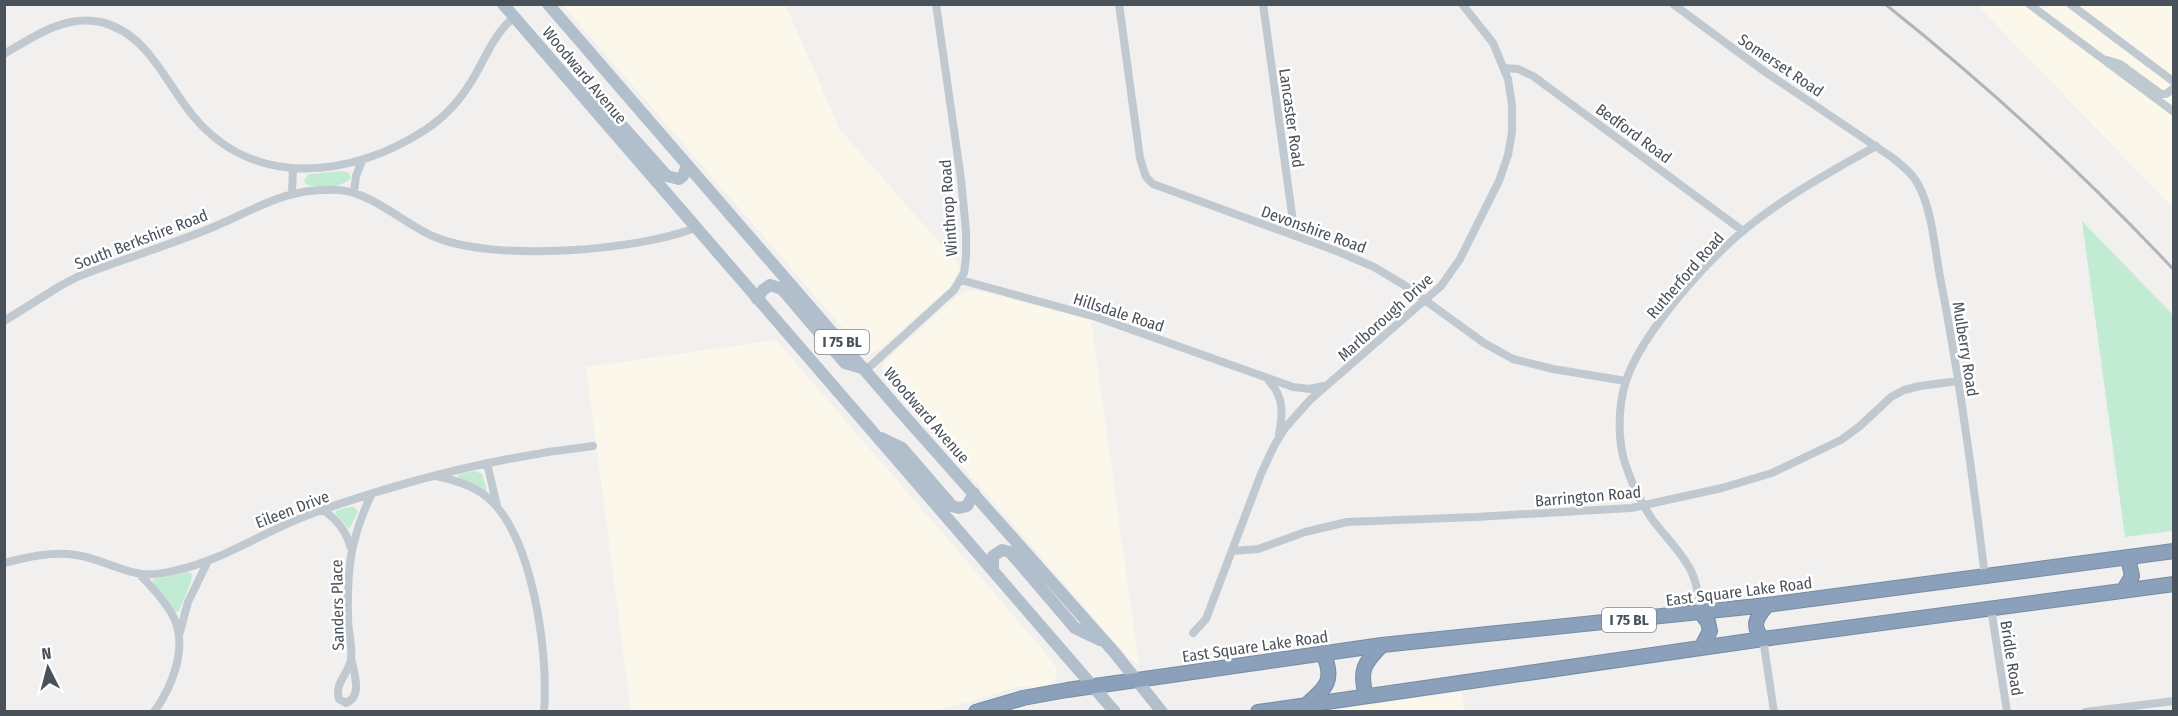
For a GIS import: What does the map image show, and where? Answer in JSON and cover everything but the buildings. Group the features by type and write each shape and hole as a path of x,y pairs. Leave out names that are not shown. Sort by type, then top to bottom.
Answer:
{"highway":[{"name":"East Square Lake Road","path":"976,711 1035,696 1093,686 1382,645 1701,613 2174,551"},
{"path":"2123,591 2132,576 2127,558"},
{"name":"I 75 BL","path":"1258,711 1763,639 2174,584"},
{"path":"1763,639 1755,629 1755,624 1767,605"},
{"path":"1701,613 1708,622 1710,631 1701,648"},
{"path":"1366,696 1362,673 1369,658 1382,645"},
{"path":"1306,705 1323,689 1329,679 1329,669 1323,653"}],"main road":[{"name":"Woodward Avenue","path":"503,4 1115,711"},
{"name":"Woodward Avenue","path":"548,4 1162,711"},
{"path":"567,80 601,102 667,176 679,179 683,176 687,165"},
{"path":"757,299 770,285 782,289 845,363 866,369"},
{"path":"874,434 902,448 952,506 967,506 974,493"},
{"path":"993,571 993,556 1002,550 1010,552 1075,628 1104,642"}],"street":[{"name":"Winthrop Road","path":"866,369 954,290 961,280 966,258 963,192 936,4"},
{"name":"Devonshire Road","path":"1119,4 1137,146 1146,177 1153,184 1161,189 1295,236 1374,267 1426,300 1484,343 1513,359 1553,369 1626,381"},
{"name":"Lancaster Road","path":"1263,4 1295,236"},
{"name":"Marlborough Drive","path":"1193,633 1206,619 1262,474 1278,439 1301,409 1441,286 1460,259 1499,180 1511,142 1513,121 1511,98 1504,68 1493,43 1462,4"},
{"name":"Somerset Road","path":"1673,4 1761,69 1876,146"},
{"path":"2029,4 2174,112"},
{"path":"2070,4 2174,82"},
{"path":"4,54 43,32 63,24 92,21 115,27 134,38 150,55 194,117 217,139 252,158 274,165 292,168 327,167 362,161 393,148 441,118 469,85 499,31 514,17"},
{"path":"2100,58 2120,64 2161,94 2166,94 2174,88"},
{"name":"Bedford Road","path":"1504,68 1518,69 1533,76 1743,231"},
{"name":"Rutherford Road","path":"1701,613 1697,588 1691,571 1651,517 1629,474 1622,450 1622,400 1626,381 1650,337 1669,309 1708,265 1743,231 1823,177 1876,146"},
{"name":"Mulberry Road","path":"1876,146 1908,171 1923,194 1943,291 1958,381 1985,577"},
{"path":"354,192 356,176 362,161"},
{"path":"292,168 294,180 292,193"},
{"name":"South Berkshire Road","path":"4,321 77,278 201,232 275,198 292,193 322,190 354,192 435,237 455,243 489,248 539,252 583,249 658,239 695,228"},
{"name":"Hillsdale Road","path":"961,280 1096,317 1293,387 1307,390 1328,384"},
{"path":"1265,378 1277,391 1282,405 1278,439"},
{"name":"Barrington Road","path":"1232,550 1258,549 1305,532 1360,520 1506,516 1621,508 1741,483 1772,473 1841,440 1898,393 1912,387 1958,381"},
{"name":"Eileen Drive","path":"4,563 37,556 73,555 90,558 139,574 166,572 208,561 274,529 323,510 435,476 529,455 593,446"},
{"path":"487,464 499,511 521,555 534,595 544,671 544,711"},
{"path":"435,476 470,487 486,497 499,511"},
{"name":"Sanders Place","path":"350,551 371,495"},
{"name":"Sanders Place","path":"323,510 344,529 350,551 348,616 356,694 351,701 346,703 339,699 338,690 351,658"},
{"path":"154,711 171,682 188,602 208,561"},
{"path":"139,574 171,612 179,637"},
{"name":"Bridle Road","path":"1991,608 2007,711"},
{"path":"1763,639 1774,711"},
{"path":"2085,711 2132,709 2174,700"}],"shaded area":[{"path":"783,4 786,6 840,130 960,266 951,286 880,349 872,353 862,350 563,5"},
{"path":"1977,5 2173,5 2173,208 2036,66"},
{"path":"971,290 1091,320 1139,665 1128,657 884,376 882,369 884,362 957,296"},
{"path":"776,340 1044,651 1057,669 1055,679 1050,684 1033,688 1021,686 936,711 631,711 586,367"},
{"path":"1461,692 1464,711 1323,711"}],"green space":[{"path":"343,171 349,173 351,178 336,186 316,187 304,181 307,175"},
{"path":"2082,221 2173,315 2173,531 2125,537"},
{"path":"475,471 482,474 487,490 485,492 458,477 459,474"},
{"path":"354,507 358,512 349,529 335,513 337,510"},
{"path":"188,572 192,574 191,582 179,611 175,612 152,582 154,579"}],"railway":[{"path":"1885,4 1961,67 2070,165 2174,270"}]}
